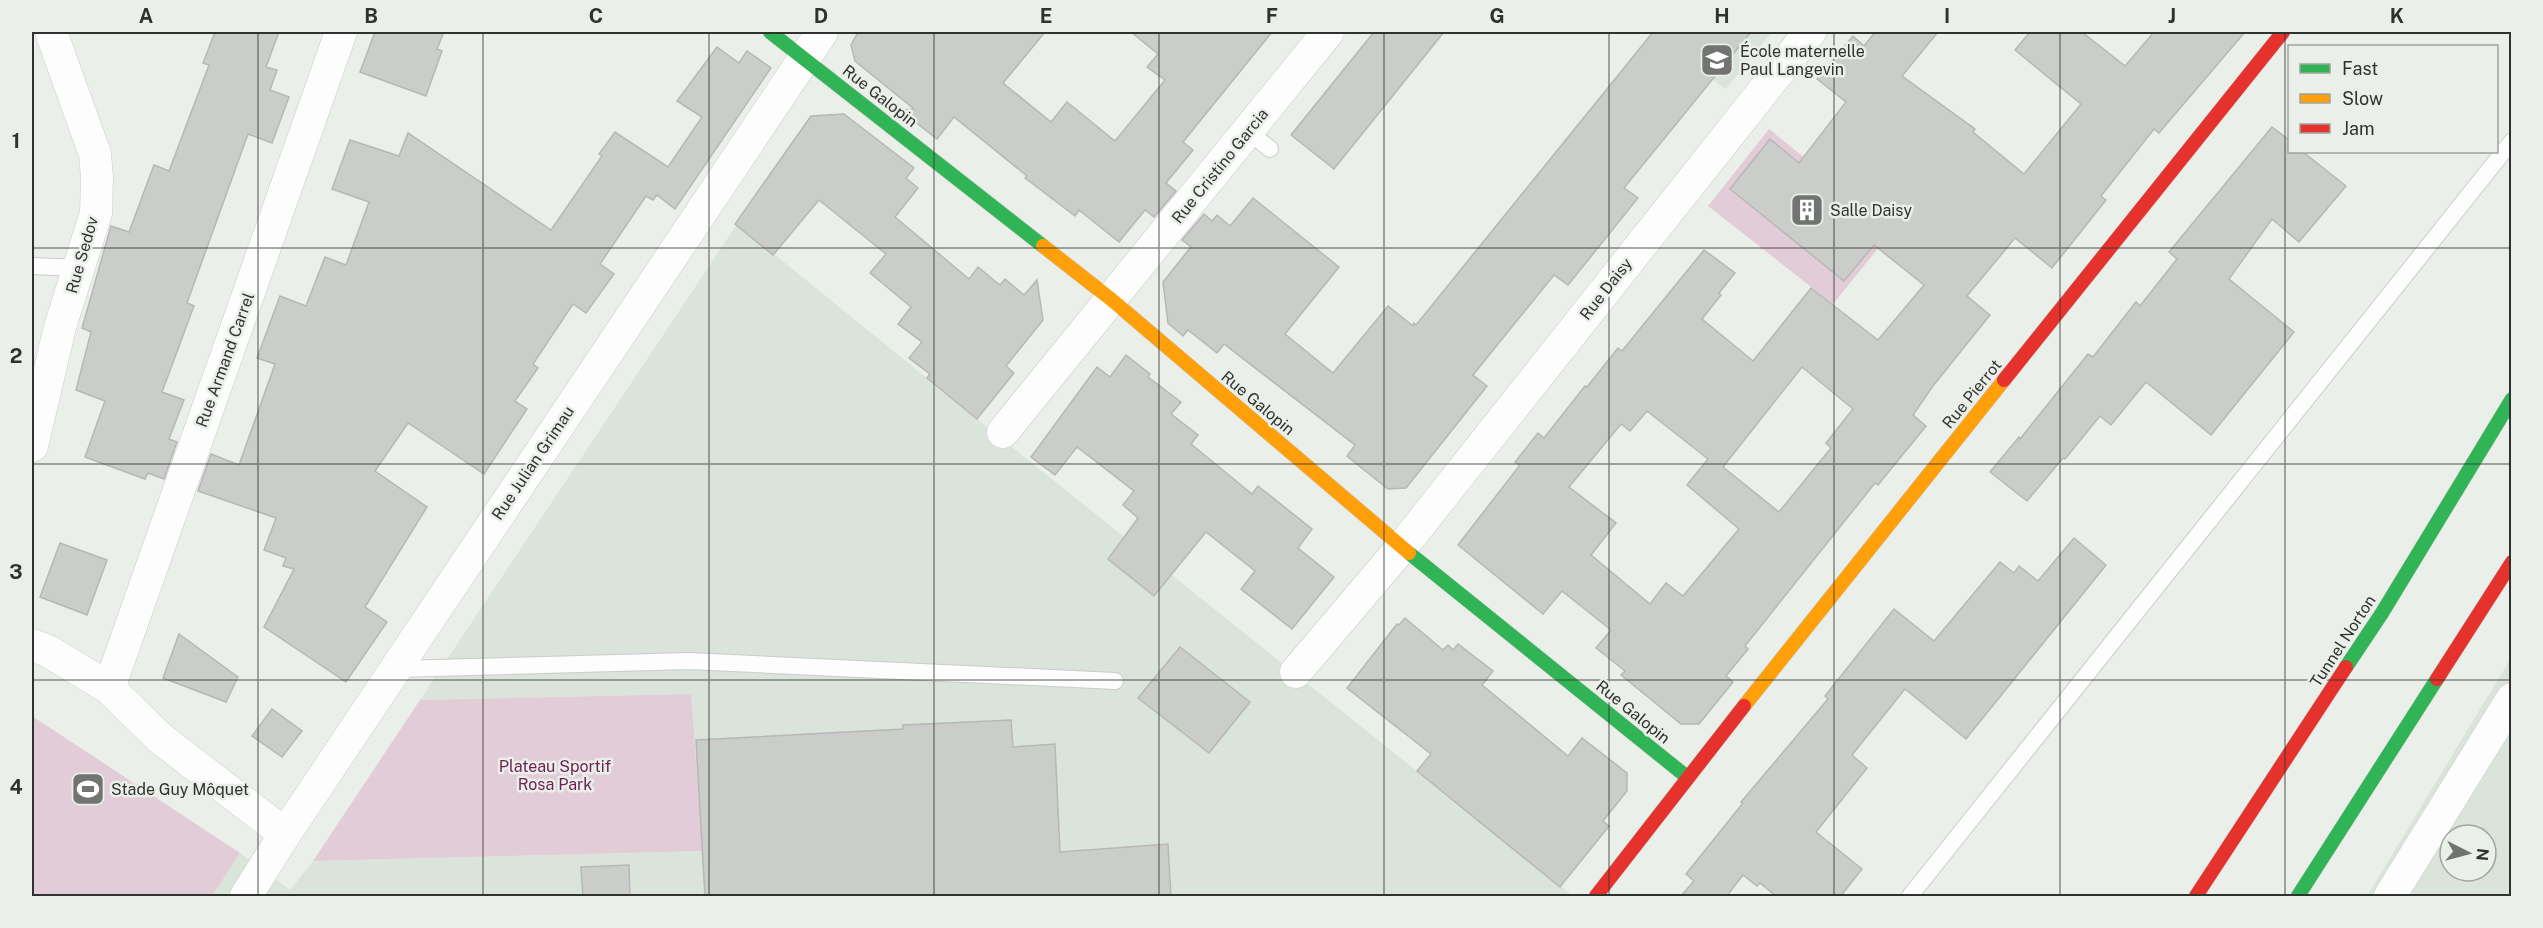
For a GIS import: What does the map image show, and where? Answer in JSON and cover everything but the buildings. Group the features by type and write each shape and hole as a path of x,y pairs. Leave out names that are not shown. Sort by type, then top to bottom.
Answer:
{"main road":[{"name":"Rue Galopin","path":"770,32 1112,300 1402,546 1687,777"},
{"name":"Rue Pierrot","path":"1596,897 1687,777 2283,32"},
{"name":"Tunnel Norton","path":"2196,897 2382,613 2511,399"},
{"path":"2298,897 2511,562"}],"street":[{"name":"Rue Sedov","path":"32,446 60,327 96,213 95,154 51,32"},
{"name":"Rue Armand Carrel","path":"109,688 341,32"},
{"name":"Rue Julian Grimau","path":"246,897 285,834 822,32"},
{"name":"Rue Cristino Garcia","path":"1003,432 1112,300 1259,140 1328,32"},
{"name":"Rue Daisy","path":"1296,672 1402,546 1810,32"},
{"path":"32,645 48,651 109,688 161,739 285,834"},
{"path":"2390,897 2511,699"}],"lane":[{"path":"1910,897 2511,141"},
{"path":"32,266 80,268"},
{"path":"396,669 689,661 1115,681"}],"shaded area":[{"name":"École maternelle Paul Langevin","path":"1647,32 1772,32 1726,89"},
{"path":"737,224 1573,896 212,896 240,853 290,890 313,861 703,851 691,694 420,700"},
{"path":"2511,658 2511,896 2367,896"}],"green space":[{"name":"Salle Daisy","path":"1769,129 1893,230 1833,304 1708,206"},
{"name":"Plateau Sportif Rosa Park","path":"691,694 703,851 313,861 420,700"},
{"name":"Stade Guy Môquet","path":"32,716 240,853 212,896 32,896"}],"traffic: fast":[{"path":"770,32 1043,246"},
{"path":"2346,667 2382,613 2512,399"},
{"path":"1409,553 1687,777"},
{"path":"2298,896 2437,679"}],"traffic: slow":[{"path":"1043,246 1112,300 1409,553"},
{"path":"1744,706 2004,380"}],"traffic: jam":[{"path":"2004,380 2283,32"},
{"path":"2437,679 2512,562"},
{"path":"2196,896 2346,667"},
{"path":"1596,896 1744,706"}],"place":[{"name":"École maternelle Paul Langevin","path":"1717,60"},
{"name":"Salle Daisy","path":"1807,210"},
{"name":"Stade Guy Môquet","path":"88,789"}]}
